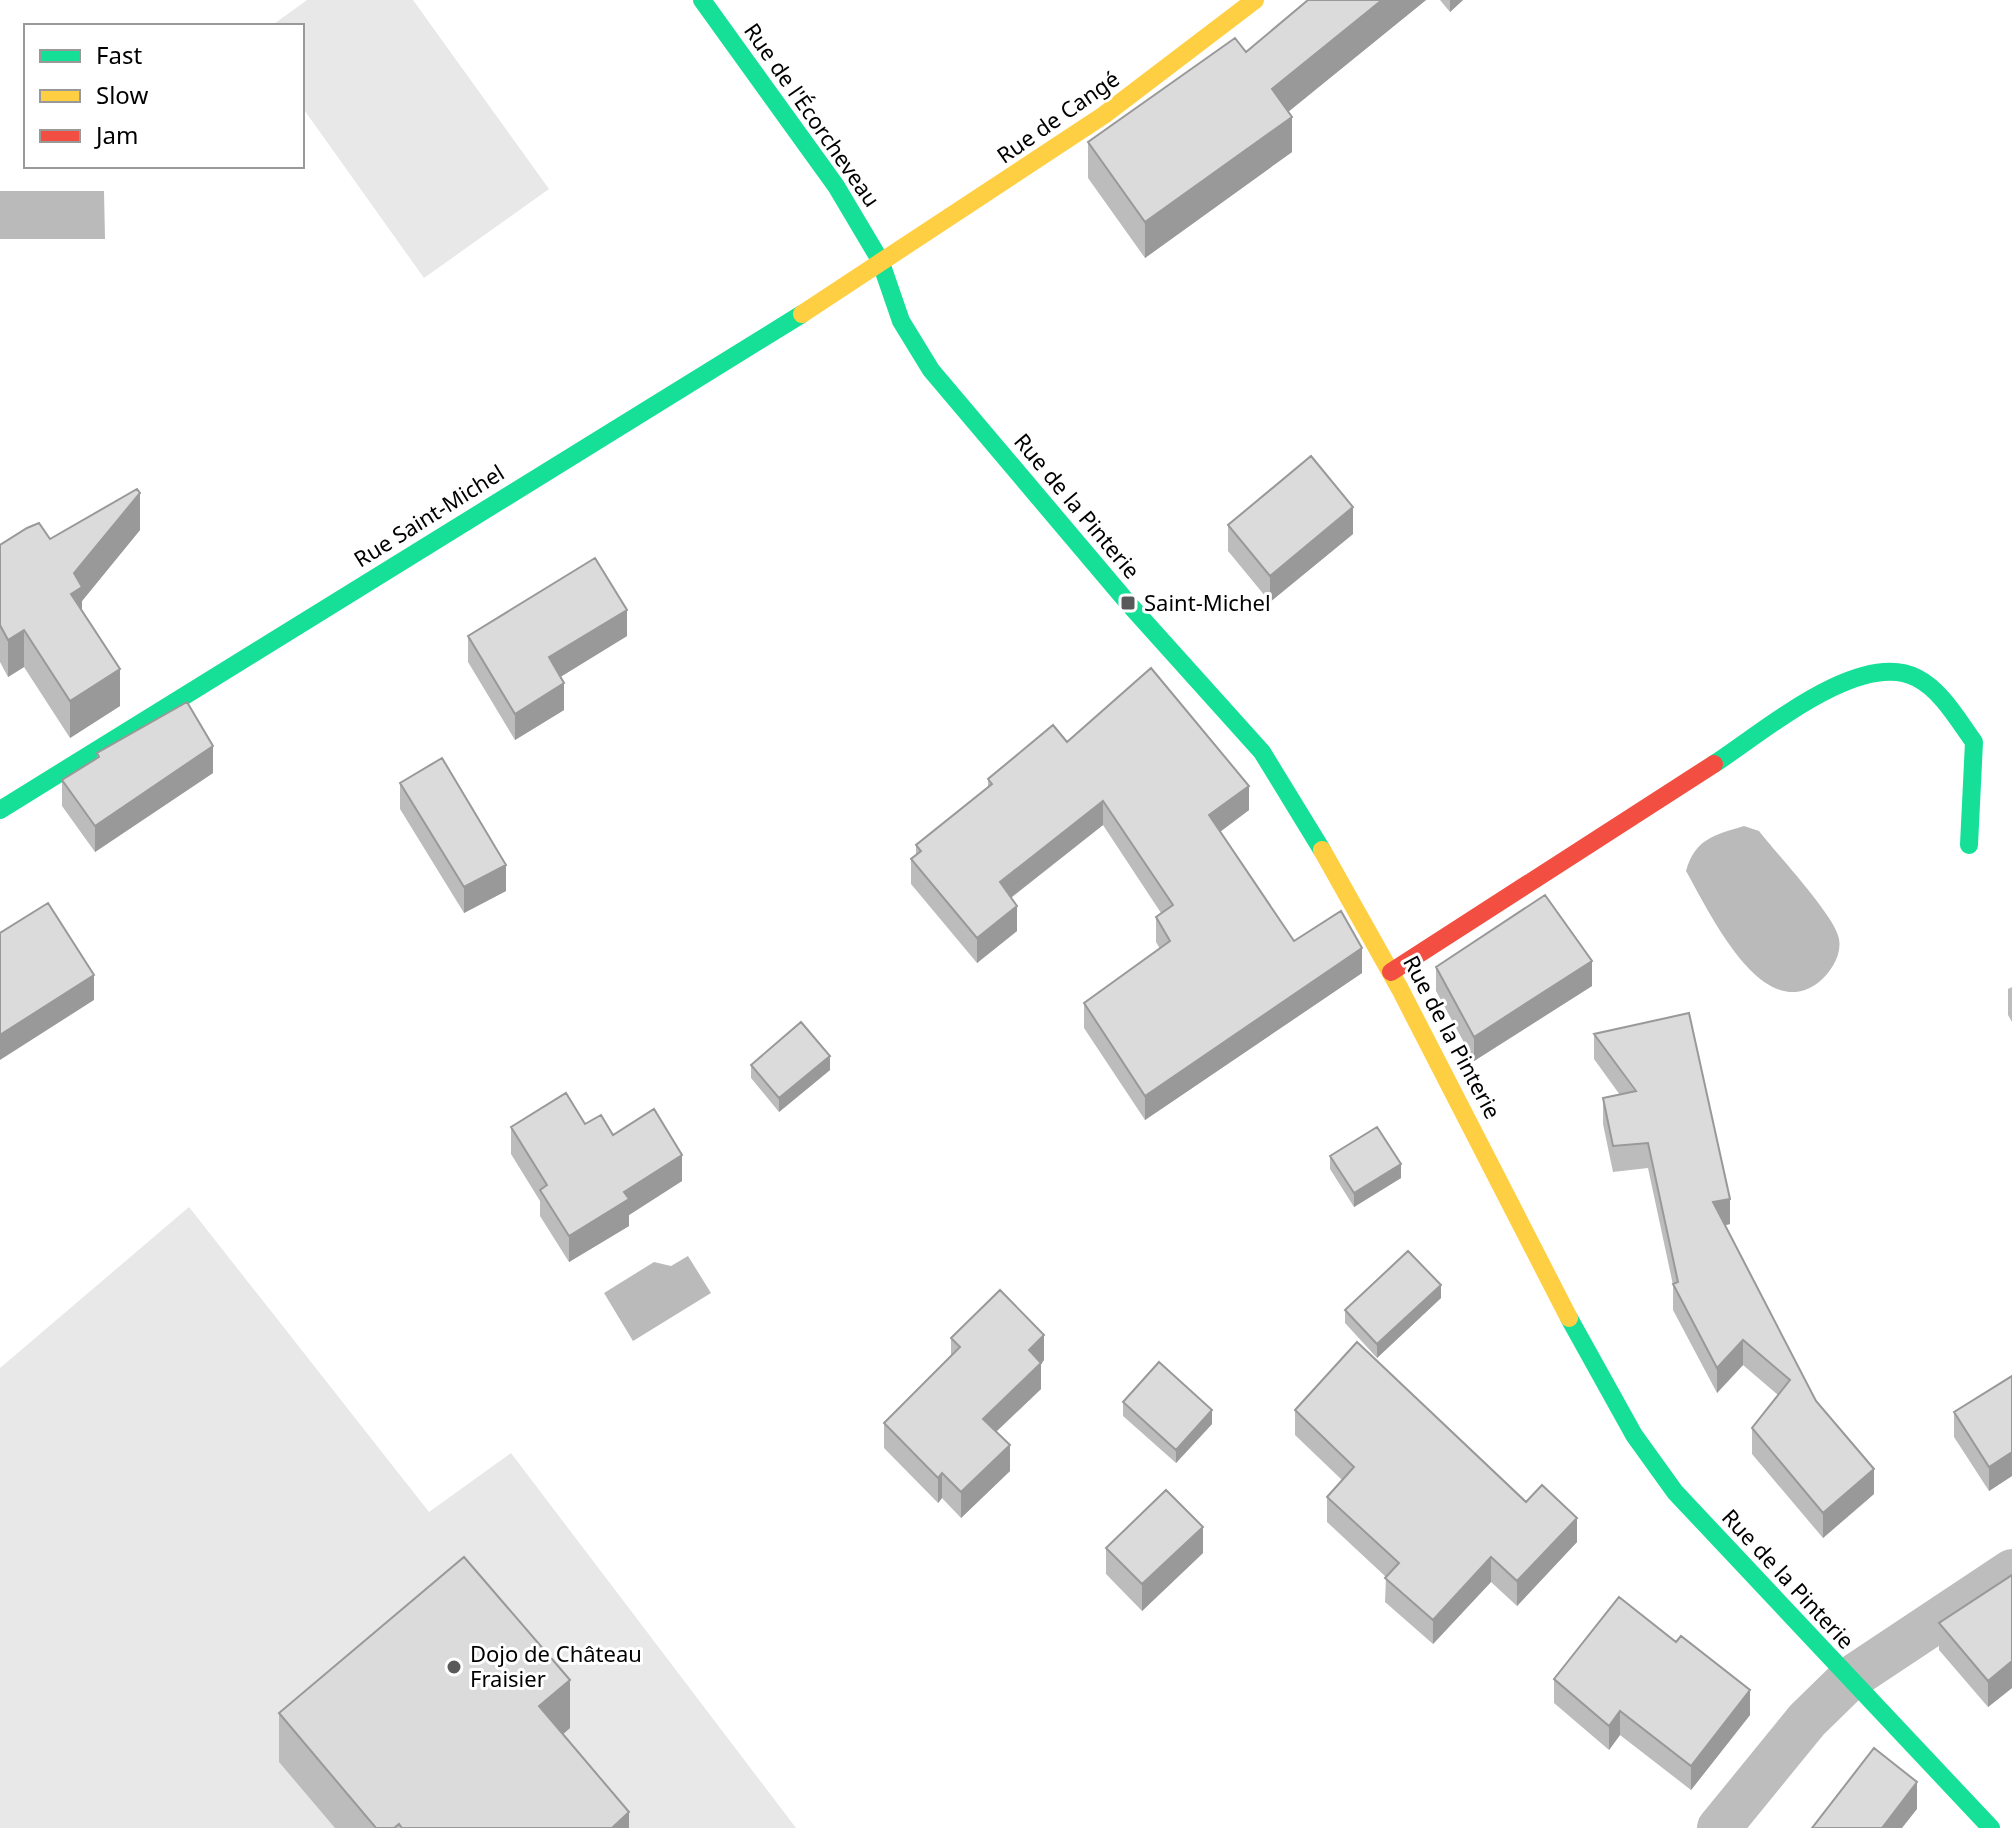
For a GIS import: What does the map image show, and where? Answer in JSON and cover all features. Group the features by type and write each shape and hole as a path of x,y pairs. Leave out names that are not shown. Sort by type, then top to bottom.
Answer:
{"street":[{"name":"Rue de l'Écorcheveau","path":"702,0 836,186 880,260"},
{"name":"Rue de Cangé","path":"880,260 977,202 1104,115 1255,0"},
{"name":"Rue Saint-Michel","path":"0,810 807,311 880,260"},
{"name":"Rue de la Pinterie","path":"880,260 901,321 931,370 1128,603 1268,760 1391,972 1598,1374 1634,1435 1675,1492 1848,1680 1991,1828"},
{"path":"1391,972 1839,683 1871,670 1894,669 1920,677 1974,742 1969,845"},
{"path":"1719,1828 1807,1720 1848,1680 2012,1571"}],"shaded area":[{"path":"307,0 413,0 549,189 424,278 304,110 304,24 274,24"},
{"path":"0,191 104,191 105,239 0,239"},
{"path":"1744,826 1759,831 1817,901 1839,939 1837,957 1828,973 1819,982 1798,992 1777,989 1758,977 1739,958 1686,871 1700,845"},
{"path":"189,1207 429,1512 511,1453 796,1828 0,1828 0,1368"},
{"path":"688,1256 711,1293 633,1341 604,1293 654,1262 671,1266"}],"building":[{"path":"1308,0 1382,0 1272,89 1292,117 1145,222 1088,142 1235,38 1246,52"},
{"path":"1311,456 1353,507 1270,576 1228,525"},
{"path":"137,489 140,493 74,573 82,587 71,594 120,669 70,701 24,630 8,640 0,625 0,545 39,523 50,539"},
{"path":"595,558 627,610 549,657 564,683 515,714 468,636"},
{"path":"1151,668 1249,786 1209,815 1294,941 1341,911 1362,948 1145,1096 1084,1003 1170,941 1156,917 1173,905 1103,801 1000,882 1017,906 977,938 911,859 921,851 916,845 992,784 988,779 1053,725 1067,742"},
{"path":"187,702 213,746 95,826 62,780 99,757 97,753"},
{"path":"442,758 506,865 464,887 400,783"},
{"path":"1545,895 1592,961 1474,1037 1436,967"},
{"path":"48,903 94,975 0,1035 0,933"},
{"path":"1689,1013 1730,1199 1713,1202 1816,1401 1874,1469 1823,1513 1752,1428 1790,1380 1743,1340 1717,1368 1673,1284 1678,1282 1648,1143 1613,1146 1603,1098 1636,1091 1594,1034"},
{"path":"801,1022 830,1056 779,1098 751,1065"},
{"path":"566,1093 585,1124 601,1115 613,1135 654,1109 682,1155 624,1192 629,1199 569,1236 540,1190 547,1185 511,1127"},
{"path":"1377,1127 1401,1164 1354,1193 1330,1156"},
{"path":"1408,1251 1441,1285 1377,1344 1345,1310"},
{"path":"1000,1290 1044,1335 1029,1350 1041,1363 983,1419 1010,1445 961,1492 942,1473 938,1478 884,1423 960,1347 951,1338"},
{"path":"1357,1342 1526,1502 1542,1485 1577,1518 1517,1581 1491,1557 1433,1620 1385,1578 1399,1563 1327,1497 1354,1467 1295,1410"},
{"path":"1159,1362 1212,1410 1176,1450 1123,1402"},
{"path":"2012,1376 2012,1452 1989,1467 1954,1412"},
{"path":"1166,1490 1203,1527 1142,1584 1106,1548"},
{"name":"Dojo de Château Fraisier","path":"464,1557 570,1680 539,1706 629,1812 612,1828 402,1828 399,1824 394,1828 376,1828 279,1713"},
{"path":"2012,1575 2012,1661 1988,1681 1939,1623"},
{"path":"1619,1597 1676,1642 1681,1636 1750,1690 1691,1766 1620,1711 1609,1726 1554,1679"},
{"path":"1874,1748 1917,1782 1882,1828 1812,1828"}],"traffic: fast":[{"path":"702,0 836,186 880,260 901,321 931,370 1128,603 1262,752 1322,850"},
{"path":"0,810 802,314"},
{"path":"1714,764 1812,698 1840,684 1868,675 1894,672 1917,678 1941,698 1974,742 1969,845"},
{"path":"1569,1318 1634,1435 1675,1492 1991,1828"}],"traffic: slow":[{"path":"802,314 1104,115 1255,0"},
{"path":"1322,850 1400,989 1569,1318"}],"traffic: jam":[{"path":"1391,972 1714,764"}],"place":[{"name":"Saint-Michel","path":"1128,603"},
{"name":"Dojo de Château Fraisier","path":"454,1667"}]}
